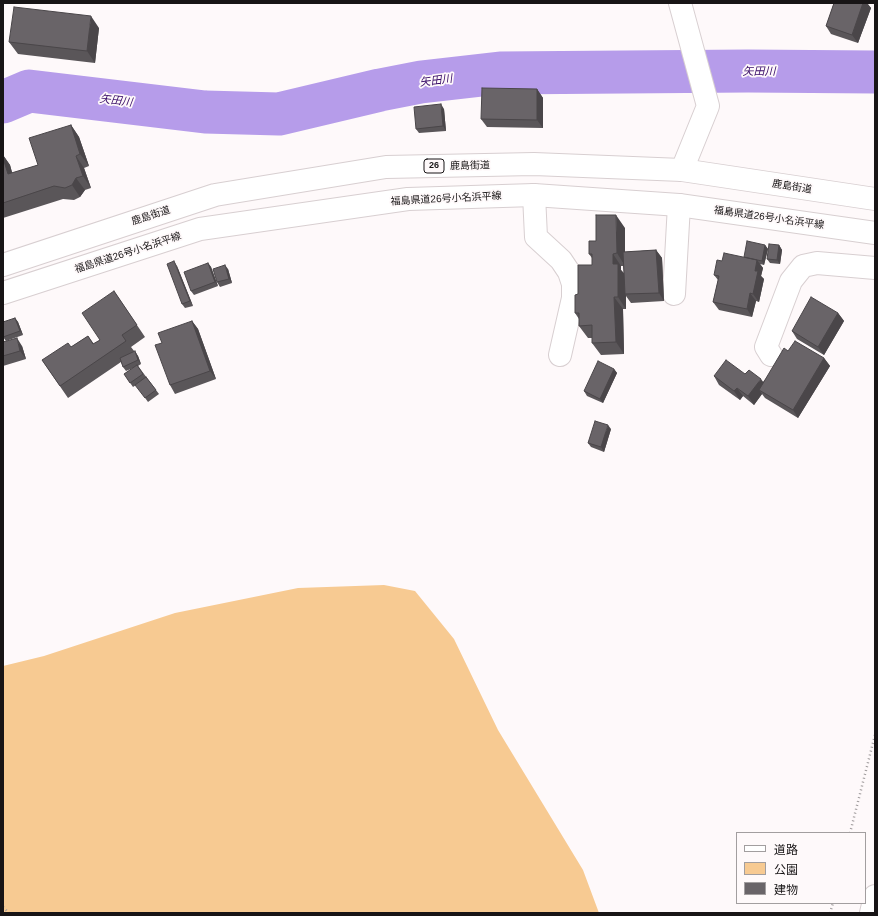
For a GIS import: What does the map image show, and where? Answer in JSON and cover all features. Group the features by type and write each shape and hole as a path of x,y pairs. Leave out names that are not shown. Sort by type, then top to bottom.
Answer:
{"main road":[{"path":"680,3 704,86 708,106 682,170"},
{"name":"鹿島街道","path":"3,265 215,195 386,168 534,164 682,170 875,199"},
{"path":"534,195 536,237 561,260 569,272 573,284 573,298 560,355"},
{"name":"福島県道26号小名浜平線","path":"3,293 200,229 408,199 534,195 678,205 875,233"},
{"path":"674,294 678,205"},
{"path":"771,355 766,347 791,281 803,266 817,263 875,268"},
{"path":"871,913 875,896"}],"path":[{"path":"850,832 875,735"},
{"path":"3,907 9,913"}],"green space":[{"path":"384,585 415,591 454,639 498,730 583,870 599,913 3,913 3,666 44,656 175,613 298,588"}],"building":[{"path":"834,3 863,3 852,35 826,26"},
{"path":"14,7 91,16 87,51 9,42"},
{"path":"482,88 537,89 537,120 481,119"},
{"path":"441,104 443,126 416,129 414,107"},
{"path":"71,125 80,154 76,156 83,176 76,178 72,185 65,188 54,186 3,203 3,158 8,174 38,165 29,138"},
{"path":"596,215 616,215 617,253 613,254 613,264 618,264 618,297 614,297 616,342 592,343 592,325 579,326 579,313 575,313 575,295 578,294 578,265 592,265 592,254 589,254 589,241 596,241"},
{"path":"747,241 765,245 762,261 744,257"},
{"path":"769,244 779,245 777,260 767,259"},
{"path":"656,250 659,293 625,294 623,252"},
{"path":"724,253 757,260 755,271 758,271 753,294 750,293 747,309 713,302 719,276 714,275 717,260 722,261"},
{"path":"174,261 190,301 182,304 167,264"},
{"path":"208,263 215,282 191,291 184,272"},
{"path":"225,265 229,279 217,282 213,269"},
{"path":"114,291 137,325 122,335 126,341 60,386 42,360 68,343 71,347 88,336 93,344 100,340 82,313"},
{"path":"811,297 838,313 818,347 792,331"},
{"path":"15,318 20,331 3,337 3,322"},
{"path":"192,321 210,371 170,385 155,345 162,343 158,333"},
{"path":"17,338 20,351 3,356 3,342"},
{"path":"795,341 824,358 793,410 759,390 784,348 788,351"},
{"path":"135,351 138,360 123,367 120,358"},
{"path":"726,360 745,374 749,370 761,379 748,396 737,388 734,391 714,376"},
{"path":"598,361 614,369 600,399 584,391"},
{"path":"137,365 143,374 130,383 124,374"},
{"path":"146,377 156,390 145,398 135,385"},
{"path":"595,421 608,425 601,447 588,443"}],"waterway":[{"name":"矢田川","path":"3,102 29,91 205,112 279,114 380,90 421,82 500,73 748,71 875,72"}]}
